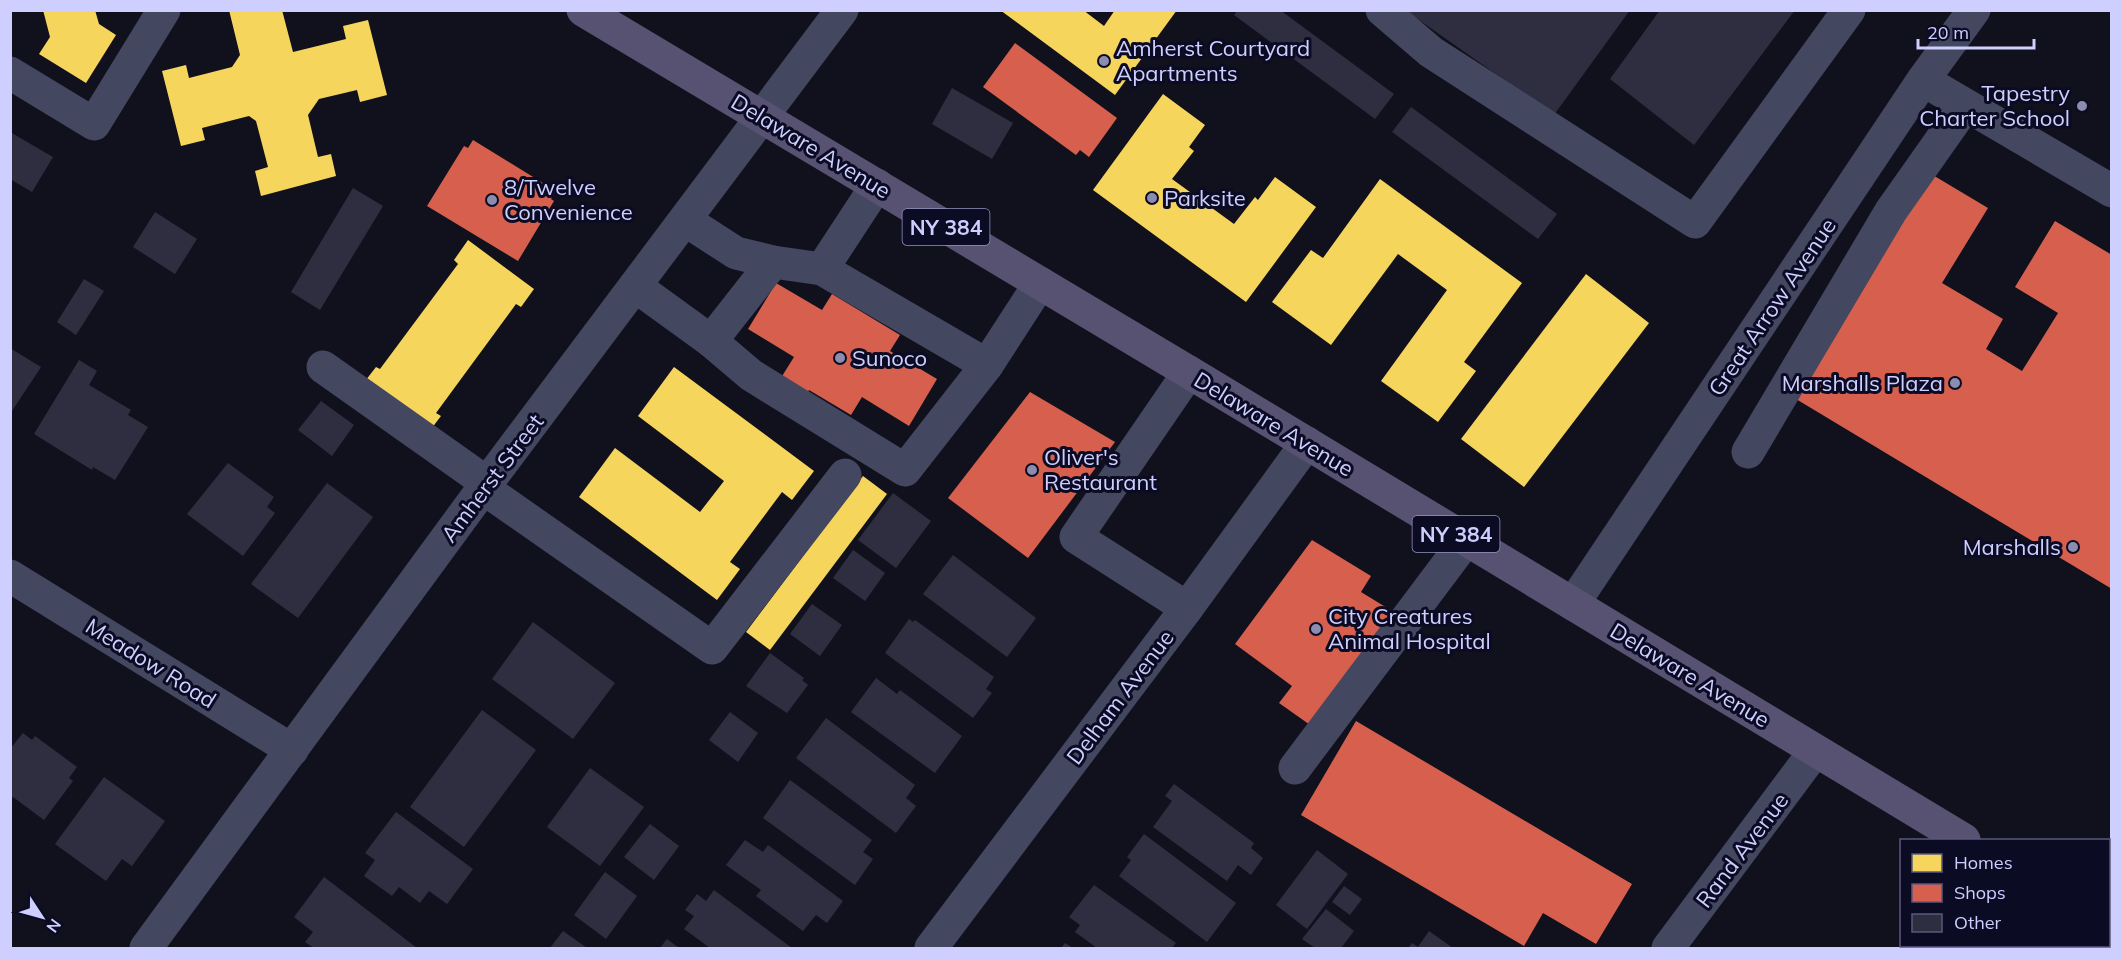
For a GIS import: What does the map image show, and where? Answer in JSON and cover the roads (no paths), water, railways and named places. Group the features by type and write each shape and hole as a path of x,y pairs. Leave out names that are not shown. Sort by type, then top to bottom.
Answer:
{"main road":[{"name":"Delaware Avenue","path":"583,10 1189,372 1962,839"}],"street":[{"path":"10,73 94,124 164,10"},
{"name":"Amherst Street","path":"146,948 485,486 842,10"},
{"path":"1382,10 1431,52 1695,222 1850,10"},
{"name":"Great Arrow Avenue","path":"1573,604 1923,80 1974,10"},
{"path":"1923,80 2112,192"},
{"path":"1748,452 1891,211 1965,106"},
{"path":"822,269 877,186"},
{"path":"685,220 736,253 773,262 822,269 987,365"},
{"path":"711,341 773,262"},
{"path":"634,286 711,341 750,375 905,470 987,365 1040,283"},
{"path":"323,367 712,648 845,476"},
{"path":"1187,608 1076,537 1189,372"},
{"name":"Delham Avenue","path":"931,948 1187,608 1306,443"},
{"path":"1295,768 1466,540"},
{"name":"Meadow Road","path":"10,576 292,750"},
{"name":"Rand Avenue","path":"1668,948 1815,751"}],"place":[{"name":"Amherst Courtyard Apartments","path":"1104,61"},
{"name":"Tapestry Charter School","path":"2082,106"},
{"name":"Parksite","path":"1152,198"},
{"name":"8/Twelve Convenience","path":"492,200"},
{"name":"Sunoco","path":"840,358"},
{"name":"Marshalls Plaza","path":"1955,383"},
{"name":"Oliver's Restaurant","path":"1032,470"},
{"name":"Marshalls","path":"2073,547"},
{"name":"City Creatures Animal Hospital","path":"1316,629"}]}
